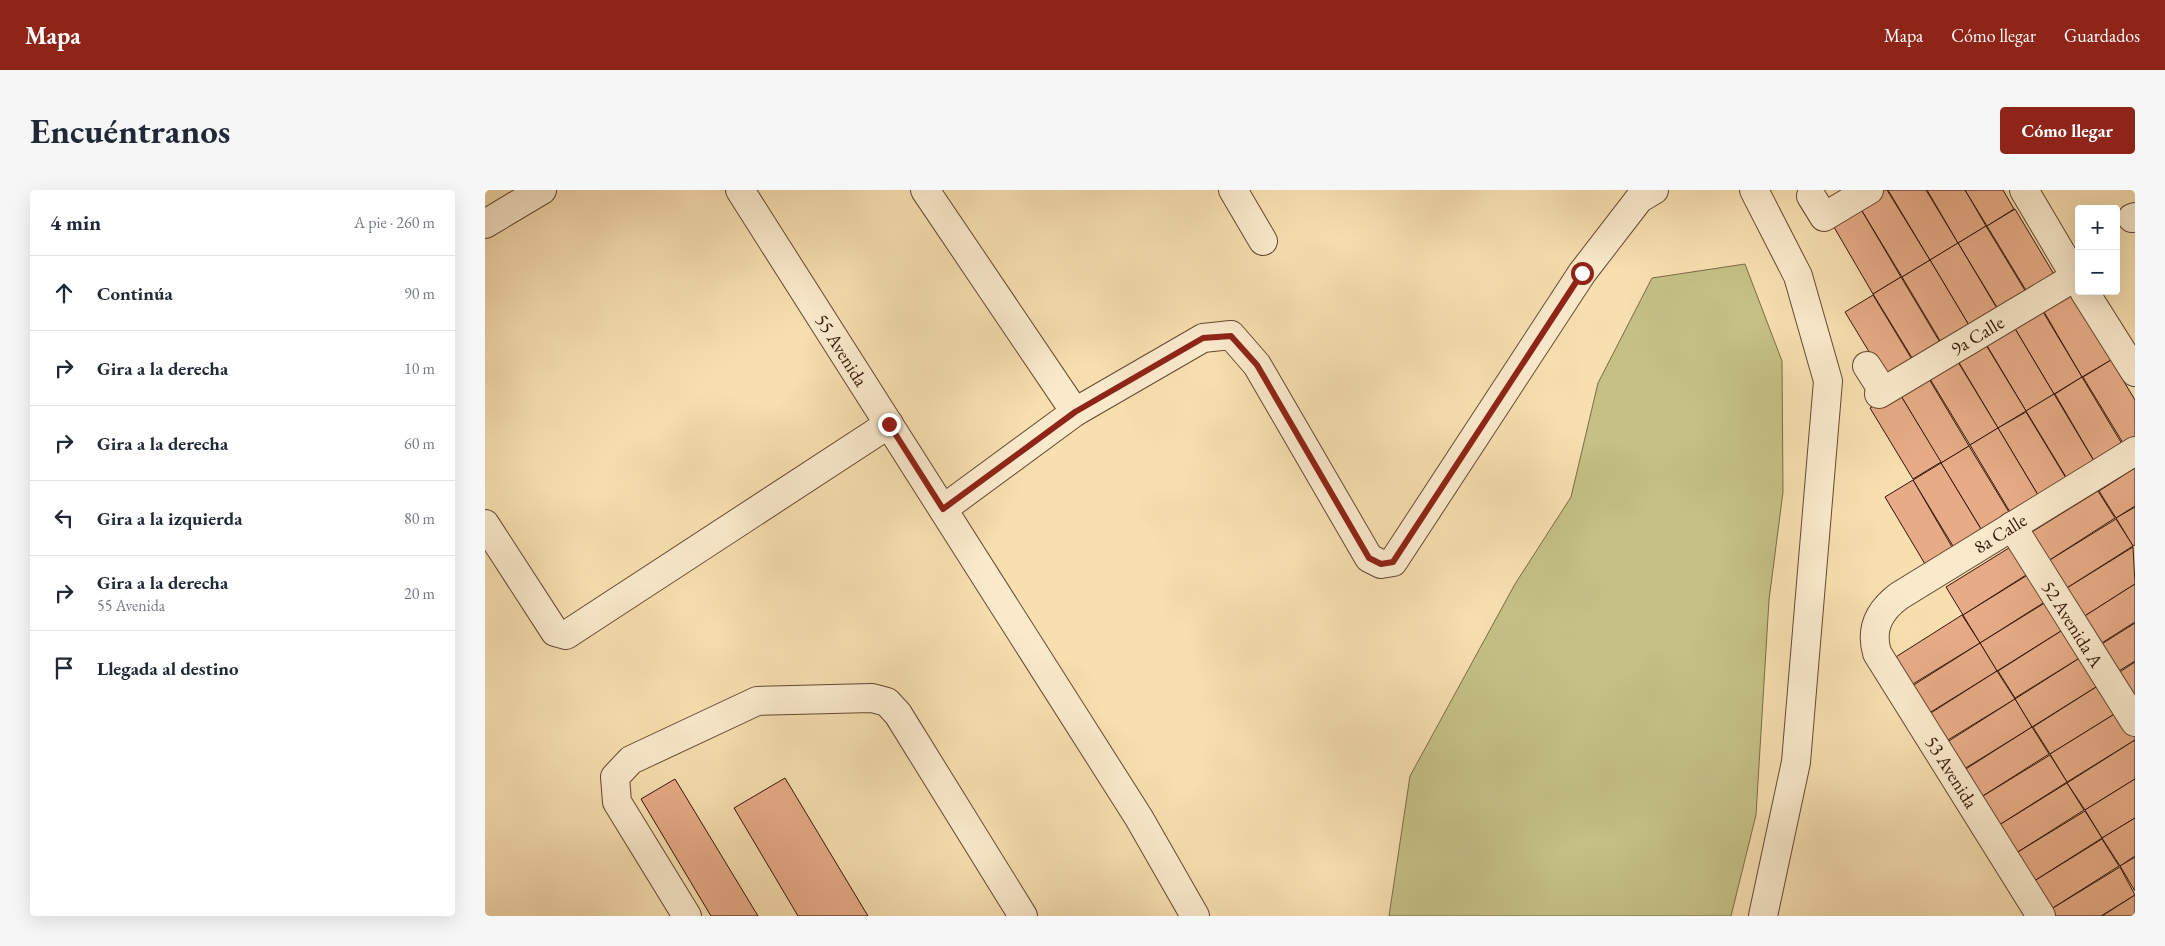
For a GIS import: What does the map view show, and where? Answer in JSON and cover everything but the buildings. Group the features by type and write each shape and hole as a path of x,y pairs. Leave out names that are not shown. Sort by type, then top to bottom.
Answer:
{"street":[{"path":"485,224 542,190"},
{"name":"55 Avenida","path":"740,190 1139,818 1195,916"},
{"path":"925,190 1075,412"},
{"path":"1233,190 1263,241"},
{"path":"943,509 1075,412 1203,338 1231,336 1257,365 1369,558 1381,564 1393,562 1582,273 1639,199 1654,190"},
{"path":"1754,190 1798,276 1827,381 1796,762 1763,916"},
{"path":"1817,206 1869,190"},
{"path":"2024,190 2075,277"},
{"name":"9a Calle","path":"1867,366 1881,392 2075,286"},
{"path":"2086,295 2135,372"},
{"path":"485,524 555,632 566,635 889,424"},
{"name":"8a Calle","path":"1875,625 1885,608 1899,596 2135,451"},
{"name":"52 Avenida A","path":"2012,526 2135,722"},
{"name":"53 Avenida","path":"1875,625 1874,634 1877,653 2041,916"},
{"path":"687,916 617,802 615,777 631,760 757,701 872,698 887,702 898,714 1023,916"}],"shaded area":[{"path":"1745,264 1782,361 1783,492 1769,600 1756,815 1731,916 1389,916 1410,776 1515,584 1571,497 1598,383 1652,278"}],"route":[{"path":"889,424 943,509 1075,412 1203,338 1231,336 1257,365 1369,558 1381,564 1393,562 1582,273"}]}
